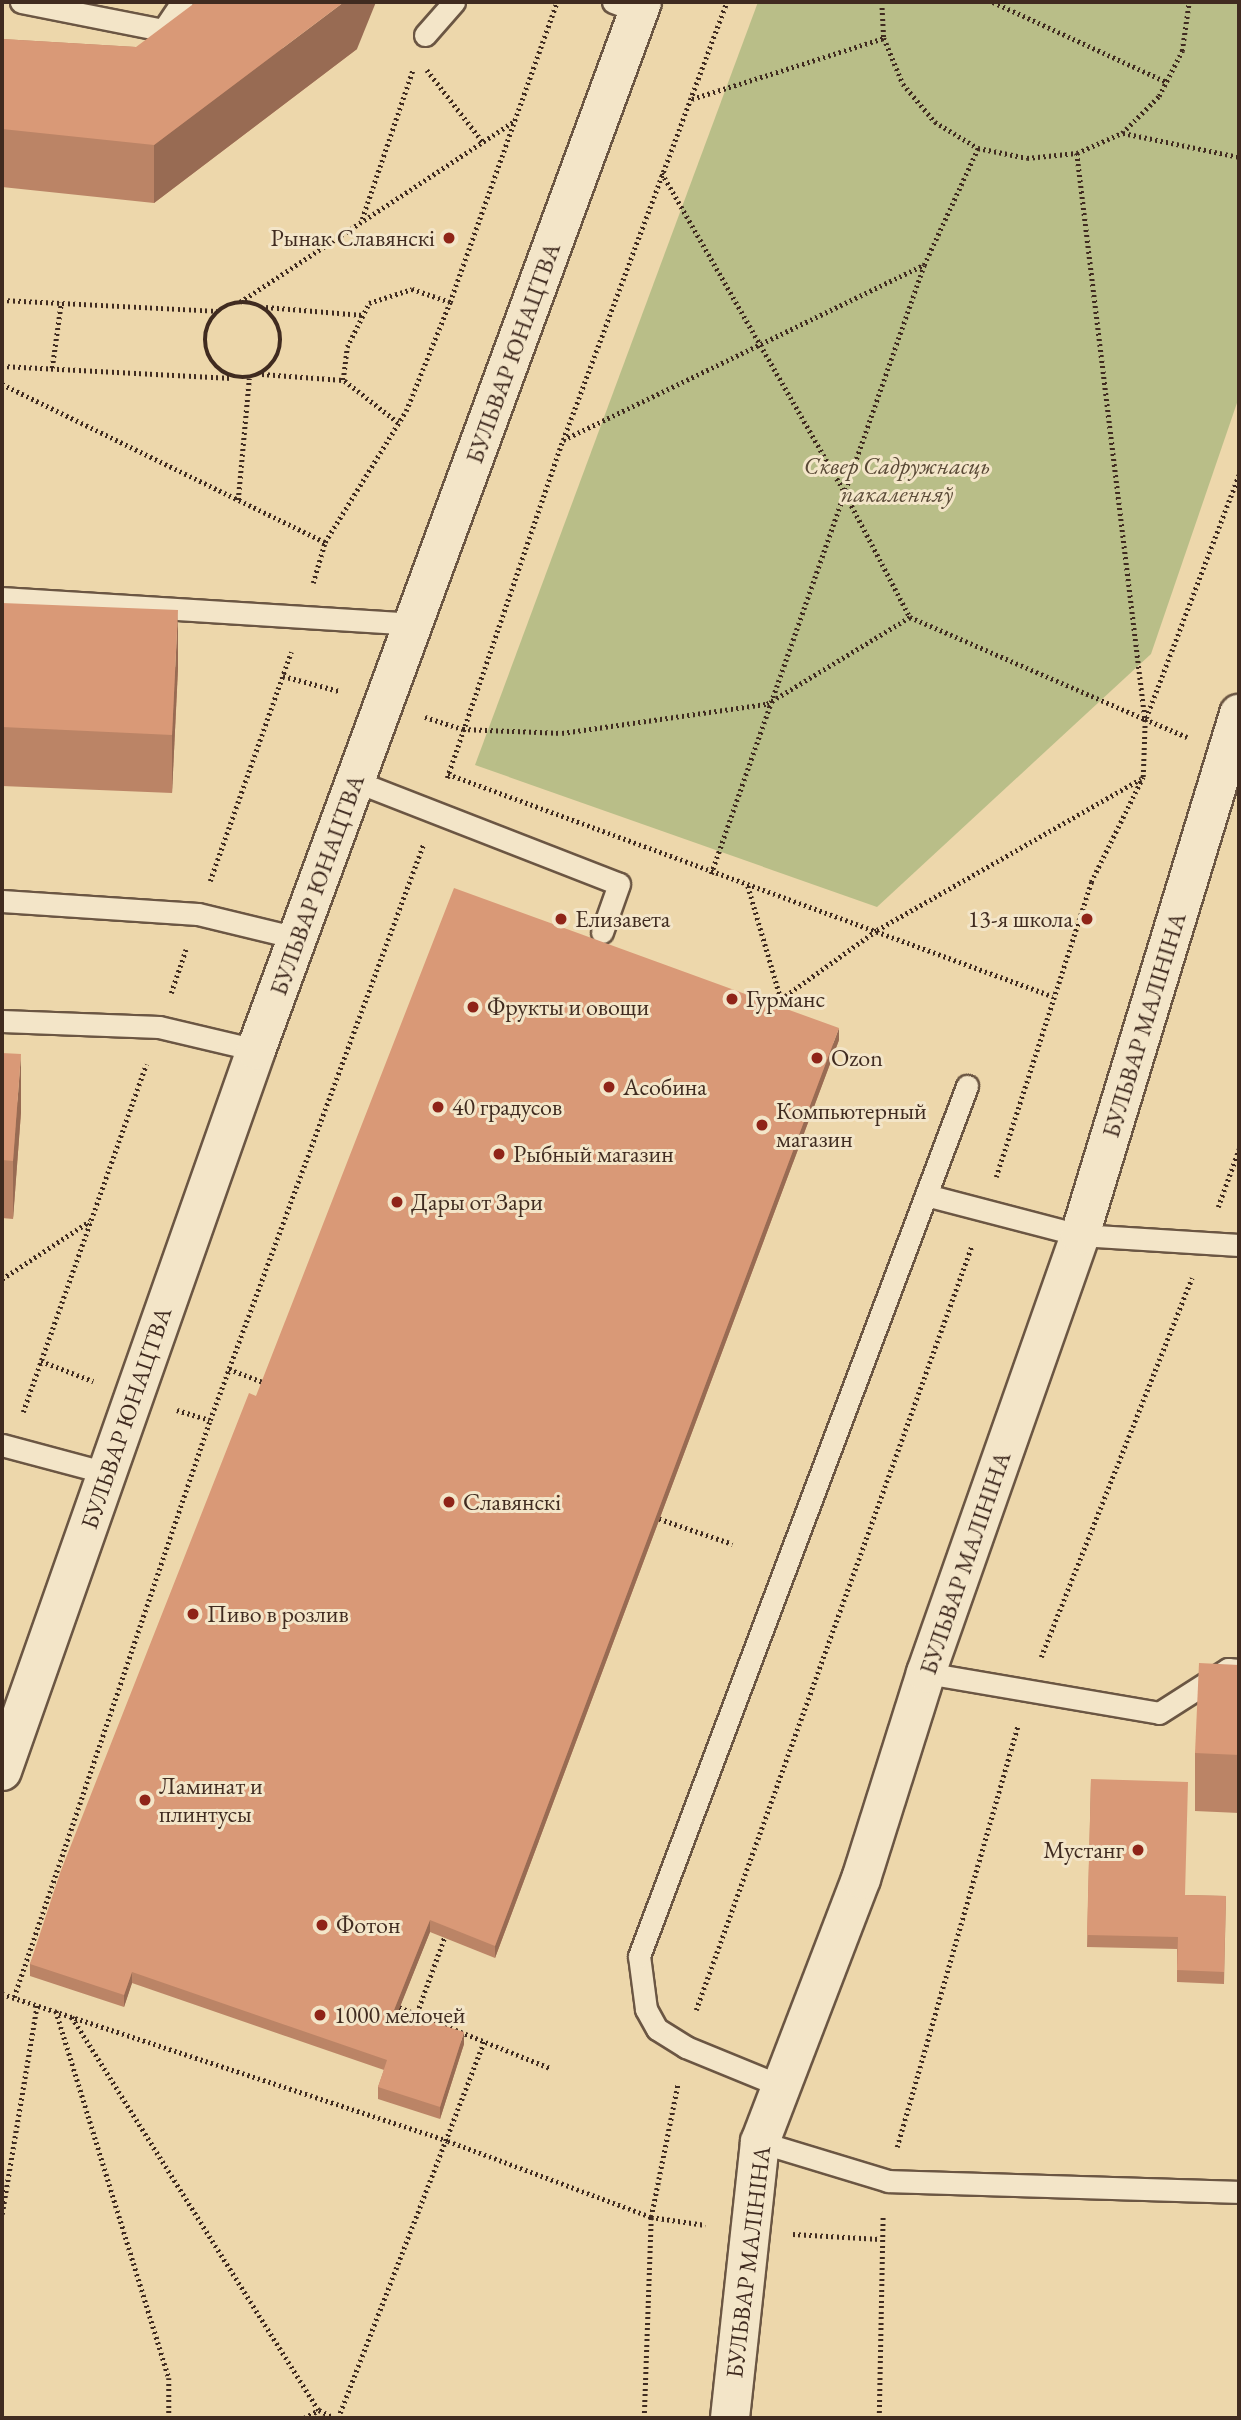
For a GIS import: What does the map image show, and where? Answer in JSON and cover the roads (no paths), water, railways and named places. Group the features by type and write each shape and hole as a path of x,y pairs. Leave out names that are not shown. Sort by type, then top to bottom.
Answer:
{"street":[{"name":"БУЛЬВАР ЮНАЦТВА","path":"2,1771 7,1729 107,1474 256,1050 413,624 632,5"},
{"name":"БУЛЬВАР МАЛІНІНА","path":"730,2418 760,2142 861,1879 926,1673 1080,1235 1239,713"}],"lane":[{"path":"21,2 163,30 182,2"},
{"path":"425,35 454,2"},
{"path":"2,597 304,614 413,624"},
{"path":"355,781 619,884 602,932"},
{"path":"2,901 198,914 297,938"},
{"path":"2,1021 159,1027 256,1050"},
{"path":"781,2086 686,2047 657,2029 646,2009 639,1956 967,1086"},
{"path":"926,1195 1080,1235 1239,1245"},
{"path":"7,1446 107,1474"},
{"path":"926,1673 1159,1713 1227,1670 1239,1670"},
{"path":"760,2142 888,2181 1239,2192"}],"place":[{"name":"Рынак Славянскі","path":"449,238"},
{"name":"Елизавета","path":"561,919"},
{"name":"13-я школа","path":"1087,919"},
{"name":"Гурманс","path":"732,999"},
{"name":"Фрукты и овощи","path":"473,1007"},
{"name":"Ozon","path":"817,1058"},
{"name":"Асобина","path":"609,1087"},
{"name":"40 градусов","path":"438,1107"},
{"name":"Компьютерный магазин","path":"762,1125"},
{"name":"Рыбный магазин","path":"499,1154"},
{"name":"Дары от Зари","path":"397,1202"},
{"name":"Славянскі","path":"449,1502"},
{"name":"Пиво в розлив","path":"193,1614"},
{"name":"Ламинат и плинтусы","path":"145,1800"},
{"name":"Мустанг","path":"1138,1850"},
{"name":"Фотон","path":"322,1925"},
{"name":"1000 мелочей","path":"320,2015"}],"park label":[{"name":"Сквер Садружнасць пакаленняў","path":"897,480"}]}
